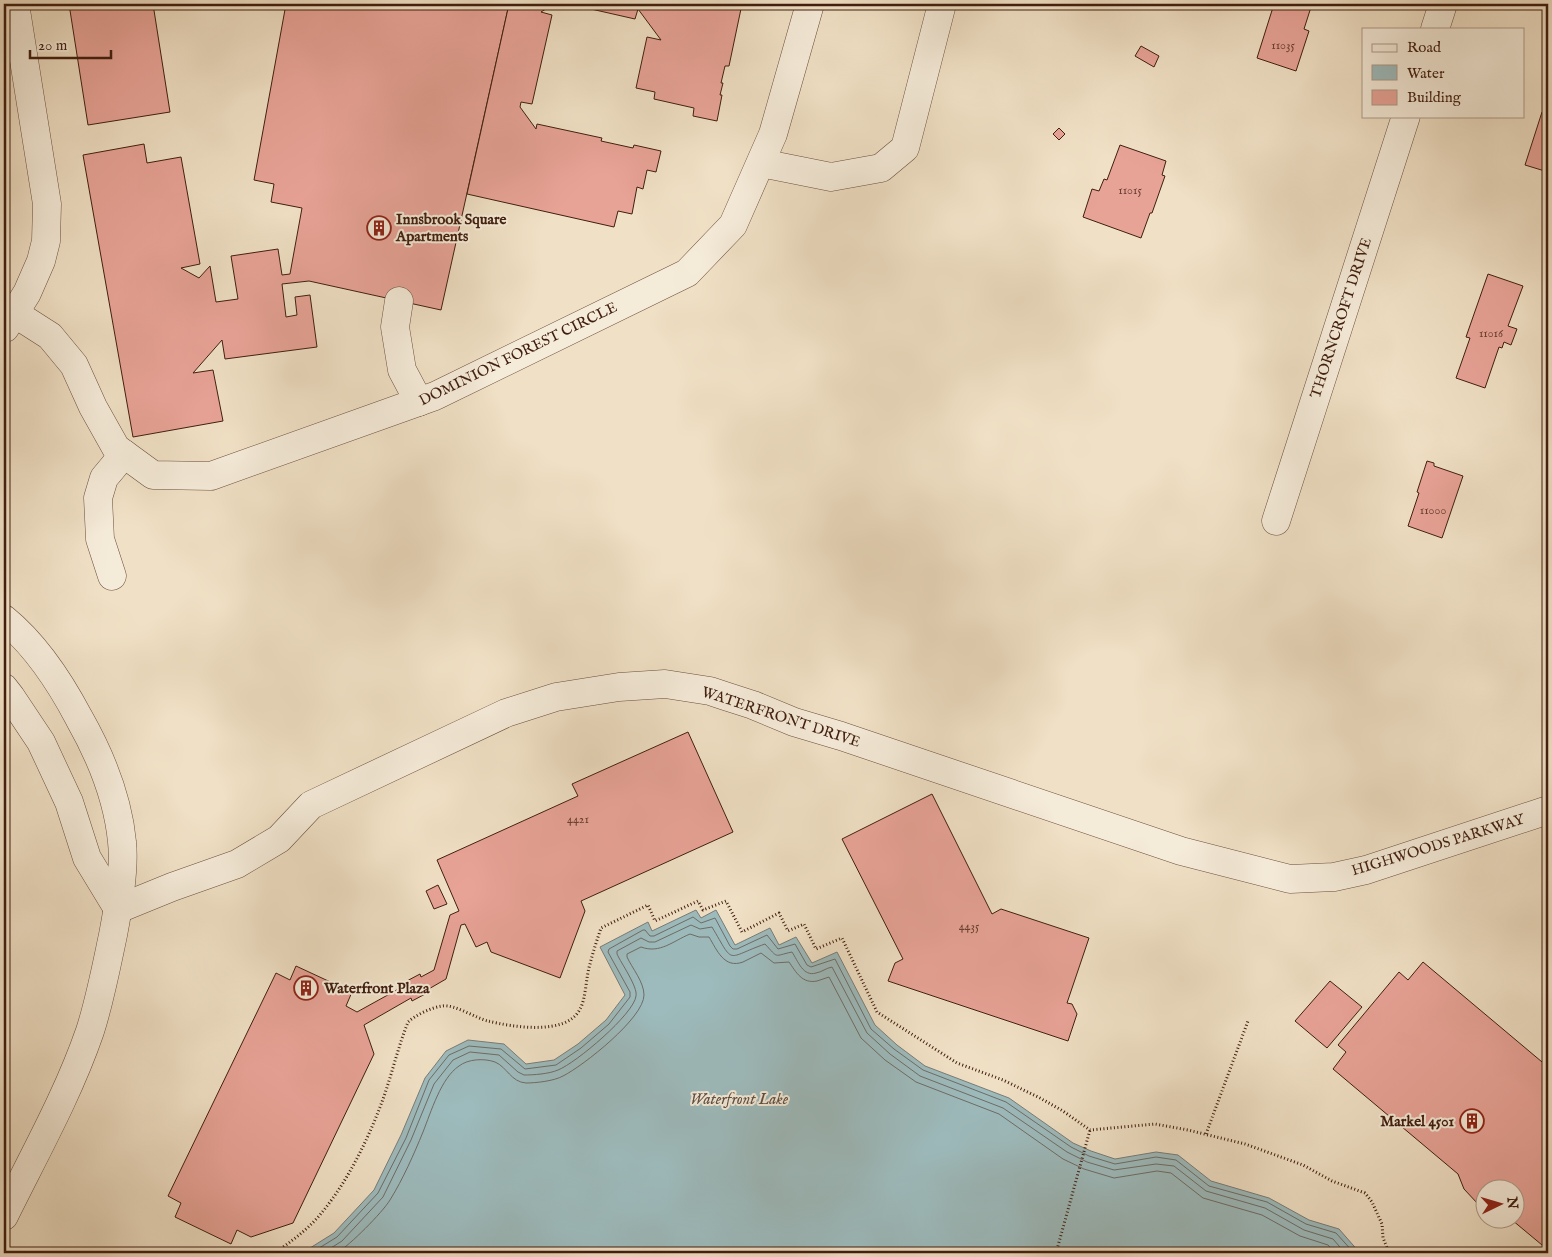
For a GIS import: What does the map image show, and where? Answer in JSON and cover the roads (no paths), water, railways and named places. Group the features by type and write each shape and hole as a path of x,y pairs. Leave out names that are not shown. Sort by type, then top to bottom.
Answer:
{"street":[{"path":"9,321 27,293 41,261 46,240 47,204 15,4"},
{"name":"DOMINION FOREST CIRCLE","path":"9,321 50,336 74,365 92,406 116,448 154,475 211,476 435,396 687,273 733,225 774,134 810,4"},
{"path":"761,163 831,176 881,168 905,148 942,4"},
{"path":"1435,28 1443,4"},
{"name":"THORNCROFT DRIVE","path":"1276,521 1405,118"},
{"path":"399,301 395,327 402,370 419,402"},
{"path":"112,576 100,540 98,498 104,478 124,454"},
{"path":"4,620 14,628 48,666 68,697 93,743 114,801 123,857 118,909 102,991 90,1031 69,1085 4,1216"},
{"name":"WATERFRONT DRIVE","path":"118,909 172,887 238,864 279,839 311,805 506,713 556,697 665,684 710,691 754,705 794,722 841,736 1181,851"},
{"path":"4,688 41,742 70,802 87,858 118,909"},
{"name":"HIGHWOODS PARKWAY","path":"1181,851 1290,879 1334,877 1366,870 1548,810"}],"water":[{"name":"Waterfront Lake","path":"696,910 701,918 716,910 735,945 770,928 779,945 796,937 812,963 837,952 875,1025 897,1045 925,1066 1009,1098 1073,1143 1115,1159 1156,1152 1178,1155 1211,1181 1269,1198 1309,1220 1339,1229 1360,1253 302,1253 334,1233 374,1190 401,1135 425,1078 446,1051 468,1040 504,1044 526,1064 554,1060 578,1044 606,1020 625,995 600,947 648,922 652,931"}],"place":[{"name":"Innsbrook Square Apartments","path":"379,228"},
{"name":"Waterfront Plaza","path":"306,988"},
{"name":"Markel 4501","path":"1472,1121"}]}
